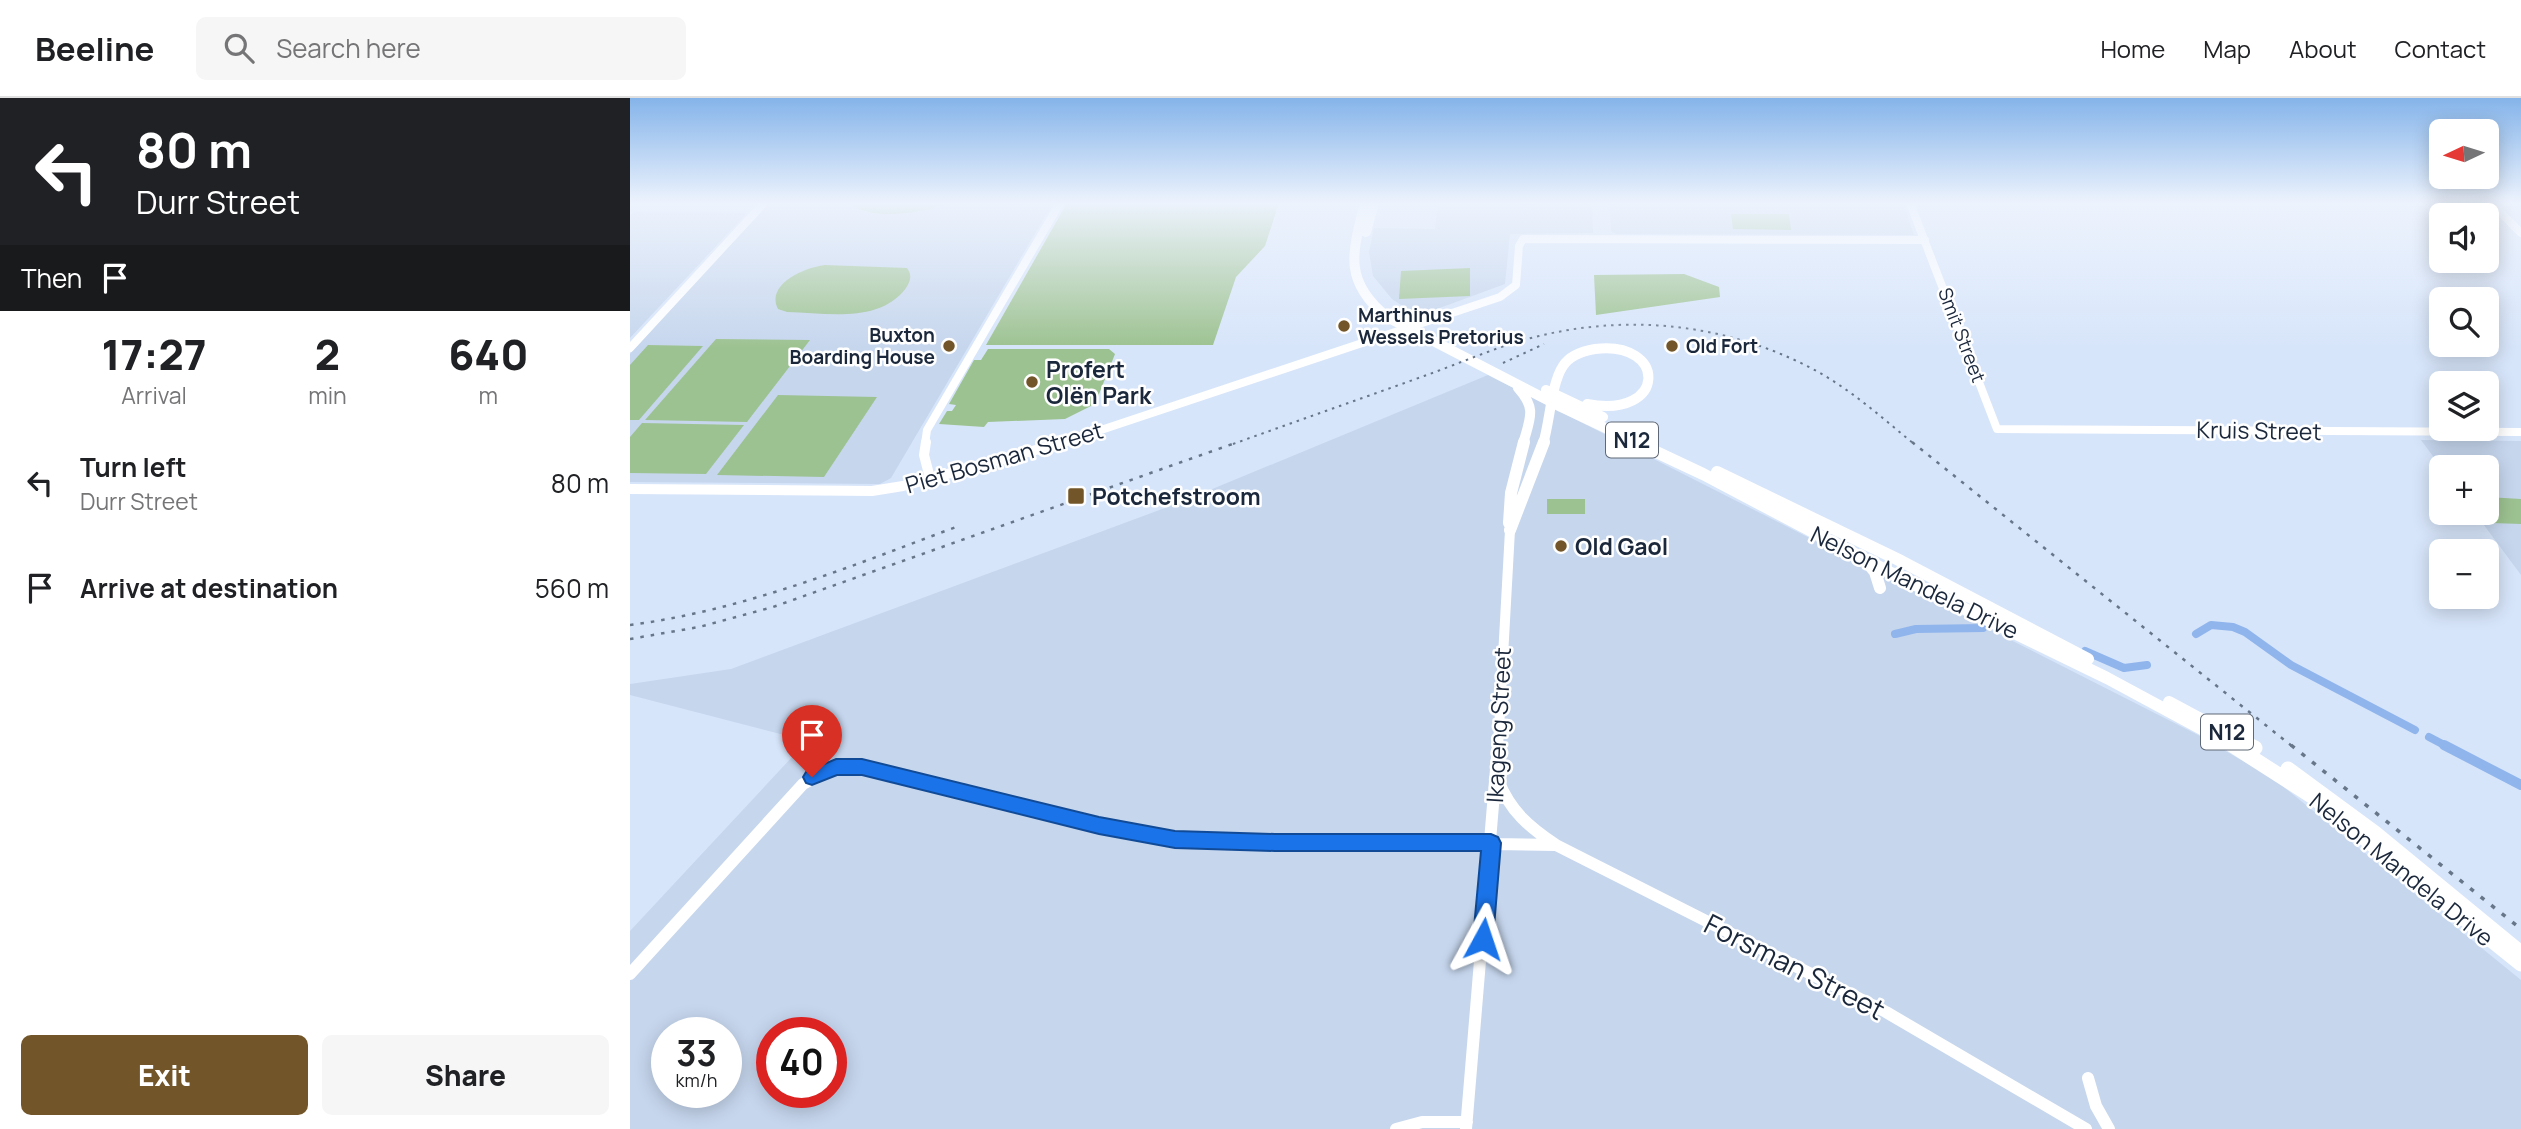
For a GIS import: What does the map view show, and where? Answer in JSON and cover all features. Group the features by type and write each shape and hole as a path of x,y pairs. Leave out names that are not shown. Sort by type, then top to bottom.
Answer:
{"highway":[{"name":"Nelson Mandela Drive","path":"1354,251 1352,271 1359,289 1378,307 1546,394 1901,561 2218,727 2314,786 2521,953"},
{"name":"Nelson Mandela Drive","path":"1363,251 1359,268 1378,307"},
{"path":"1510,530 1547,429 1563,365 1580,353 1612,349 1633,355 1648,370 1650,383 1642,396 1621,405 1594,406 1561,400"},
{"path":"1505,374 1524,394 1532,410 1511,493 1510,530"},
{"name":"Nelson Mandela Drive","path":"1561,400 1864,559 2107,678 2254,757 2332,811 2521,964"},
{"path":"1864,559 1875,572 1880,589"}],"street":[{"path":"630,348 720,251"},
{"path":"930,478 925,455 927,430 1032,251"},
{"name":"Piet Bosman Street","path":"630,489 855,492 888,489 1065,442 1500,297 1516,285 1519,251"},
{"name":"Smit Street","path":"1929,251 1997,429"},
{"name":"Kruis Street","path":"1997,429 2521,432"},
{"name":"Ikageng Street","path":"1466,1125 1496,776 1510,530"},
{"name":"Forsman Street","path":"630,974 803,784 836,767 862,767 1099,826 1175,839 1275,843 1556,845 1886,1012 2086,1129"},
{"path":"1496,776 1507,804 1514,813 1556,845"},
{"path":"2088,1078 2096,1106 2109,1129"},
{"path":"1396,1129 1422,1122 1466,1125"}],"shaded area":[{"path":"630,251 711,251 630,338"},
{"path":"723,251 1025,251 891,478 880,484 630,482 630,354"},
{"path":"1508,251 1505,284 1418,316 1392,299 1373,276 1369,252"},
{"path":"1488,375 2198,735 2274,779 2521,980 2521,1129 630,1129 630,931 807,741 630,695 630,684 731,669 1181,502"},
{"path":"2421,440 2521,441 2521,575 2499,545 2499,539 2494,539 2484,525 2499,525 2499,455 2432,455"}],"green space":[{"path":"1040,251 1260,251 1236,277 1213,345 986,345"},
{"path":"825,265 907,268 910,278 906,288 895,299 867,312 835,314 787,312 778,309 777,292 782,285 798,273"},
{"path":"1470,268 1470,296 1399,299 1401,271"},
{"path":"1684,274 1719,287 1720,297 1596,315 1594,275"},
{"path":"716,339 810,340 747,422 645,420"},
{"path":"648,345 703,346 639,420 630,420 630,365"},
{"name":"Profert Olën Park","path":"988,349 1109,349 1115,354 1095,404 1065,419 988,422 984,427 939,424 947,411 952,411 956,405 949,404 974,360 981,360"},
{"path":"778,395 877,397 824,477 717,475"},
{"path":"642,423 744,425 706,474 630,473 630,437"},
{"path":"2499,498 2521,499 2521,524 2499,523"},
{"path":"1547,499 1585,499 1585,514 1547,514"}],"waterway":[{"path":"2196,634 2211,625 2233,627 2245,632 2291,665 2415,730"},
{"path":"1895,634 1916,629 1983,628"},
{"path":"2085,651 2124,668 2147,665"},
{"path":"2429,737 2448,747"},
{"path":"2444,745 2521,785"}],"railway":[{"path":"1233,444 1524,340 1573,329 1641,325 1709,332 1743,340 1775,352 1836,383 1914,444"},
{"path":"1503,363 1544,344"},
{"path":"630,639 699,627 773,607 1238,442"},
{"path":"1912,442 2293,747"},
{"path":"630,625 755,598 836,572 956,527"},
{"path":"2291,745 2521,929"}],"place":[{"name":"Marthinus Wessels Pretorius","path":"1344,326"},
{"name":"Buxton Boarding House","path":"949,346"},
{"name":"Old Fort","path":"1672,346"},
{"name":"Profert Olën Park","path":"1032,382"},
{"name":"Potchefstroom","path":"1076,496"},
{"name":"Old Gaol","path":"1561,546"}],"route":[{"path":"812,777 836,767 862,767 1099,826 1175,839 1275,843 1491,843 1483,939"}]}
